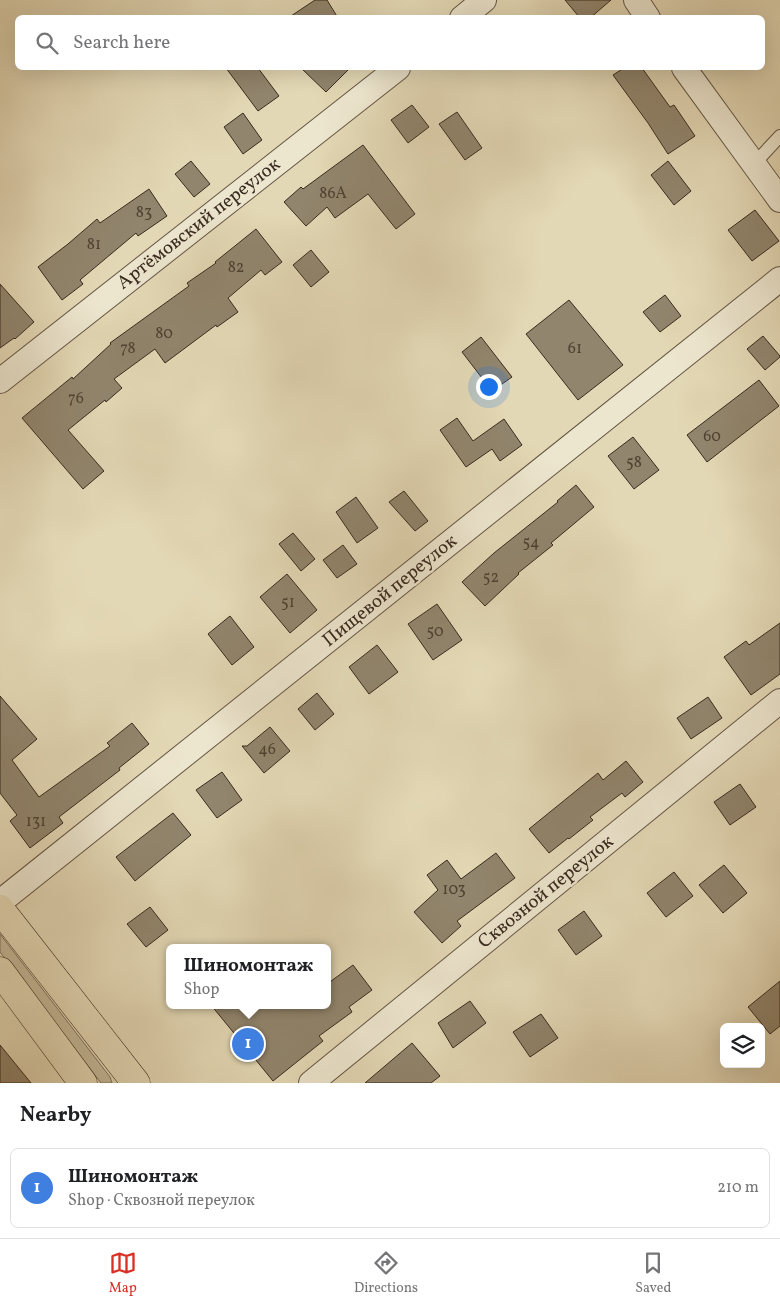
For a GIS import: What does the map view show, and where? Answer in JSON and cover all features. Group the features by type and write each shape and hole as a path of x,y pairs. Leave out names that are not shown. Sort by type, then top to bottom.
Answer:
{"main road":[{"path":"0,909 136,1083"},
{"path":"0,971 83,1083"}],"street":[{"path":"466,15 484,0"},
{"path":"636,0 646,15"},
{"name":"Артёмовский переулок","path":"0,381 395,70"},
{"path":"685,70 780,200"},
{"name":"Пищевой переулок","path":"0,902 780,279"},
{"name":"Сквозной переулок","path":"311,1083 780,701"}],"lane":[{"path":"754,164 780,136"}],"shaded area":[{"path":"0,934 110,1077 112,1083 101,1083 0,952"}],"building":[{"path":"315,0 327,0 336,15 292,15"},
{"path":"565,0 611,0 594,15 578,15"},
{"path":"227,70 260,70 279,96 258,111"},
{"path":"303,70 348,70 326,92"},
{"path":"621,70 643,70 670,107 674,105 695,136 668,154 613,75"},
{"path":"412,105 429,127 408,143 391,120"},
{"path":"457,112 482,148 465,160 439,124"},
{"path":"243,113 262,140 243,154 224,127"},
{"path":"363,145 415,214 396,229 368,194 335,218 327,207 306,226 284,202 301,187 303,189"},
{"path":"191,161 210,184 194,197 175,174"},
{"path":"668,161 691,191 674,205 651,175"},
{"path":"149,189 167,216 138,236 136,233 80,280 83,284 62,300 38,267 97,219 100,223"},
{"path":"755,210 779,241 752,261 728,230"},
{"path":"256,229 282,262 265,275 261,270 228,298 238,312 217,327 216,325 165,363 155,349 114,379 122,388 68,430 104,471 83,489 22,418 72,377 73,379 110,343 189,286 187,283 216,263"},
{"path":"311,250 329,272 311,287 293,265"},
{"path":"0,284 34,322 15,339 0,348"},
{"path":"665,295 681,316 660,332 643,312"},
{"path":"569,300 623,365 578,400 526,334"},
{"path":"763,336 780,356 765,370 747,349"},
{"path":"481,337 512,377 492,391 462,352"},
{"path":"759,380 779,406 707,462 687,435"},
{"path":"457,418 473,441 504,419 522,445 500,461 492,449 466,467 440,430"},
{"path":"633,437 659,470 634,489 608,456"},
{"path":"576,485 594,507 551,543 553,545 518,573 485,606 462,582"},
{"path":"404,491 428,521 415,531 389,502"},
{"path":"356,497 378,528 357,543 336,512"},
{"path":"293,533 315,559 301,571 279,544"},
{"path":"343,545 357,564 337,578 323,560"},
{"path":"287,574 317,610 290,633 260,597"},
{"path":"437,604 462,640 433,660 408,624"},
{"path":"230,616 254,647 232,665 208,634"},
{"path":"780,623 780,674 751,695 724,657 746,641 749,645"},
{"path":"377,645 398,672 369,694 349,667"},
{"path":"317,693 334,714 315,730 298,709"},
{"path":"0,696 37,739 12,760 39,797 110,746 107,743 132,723 149,744 119,768 120,770 59,817 63,823 30,848 10,821 17,815 0,793"},
{"path":"708,697 722,718 691,739 677,718"},
{"path":"270,727 290,751 264,773 242,746 247,746"},
{"path":"626,761 643,782 625,797 622,793 590,817 593,820 549,853 529,829 598,773 603,780"},
{"path":"222,772 242,800 217,818 196,790"},
{"path":"740,784 756,807 730,825 714,802"},
{"path":"173,813 191,835 135,881 116,857"},
{"path":"496,853 515,878 457,921 461,926 442,943 414,912 438,890 427,875 447,860 461,879"},
{"path":"724,865 747,893 723,913 699,885"},
{"path":"674,872 693,896 666,917 647,893"},
{"path":"150,907 168,930 146,947 127,924"},
{"path":"584,911 602,936 576,955 558,930"},
{"path":"353,965 372,990 349,1007 352,1012 319,1036 323,1041 273,1081 214,1009 331,1009 331,981"},
{"path":"780,981 780,1026 770,1034 765,1028 765,1023 761,1023 748,1007"},
{"path":"470,1001 486,1023 453,1048 438,1023"},
{"path":"541,1014 558,1038 530,1057 513,1032"},
{"path":"412,1043 440,1076 431,1083 365,1083"},
{"path":"0,1045 31,1083 0,1083"}],"place":[{"name":"Шиномонтаж","path":"248,1044"}]}
